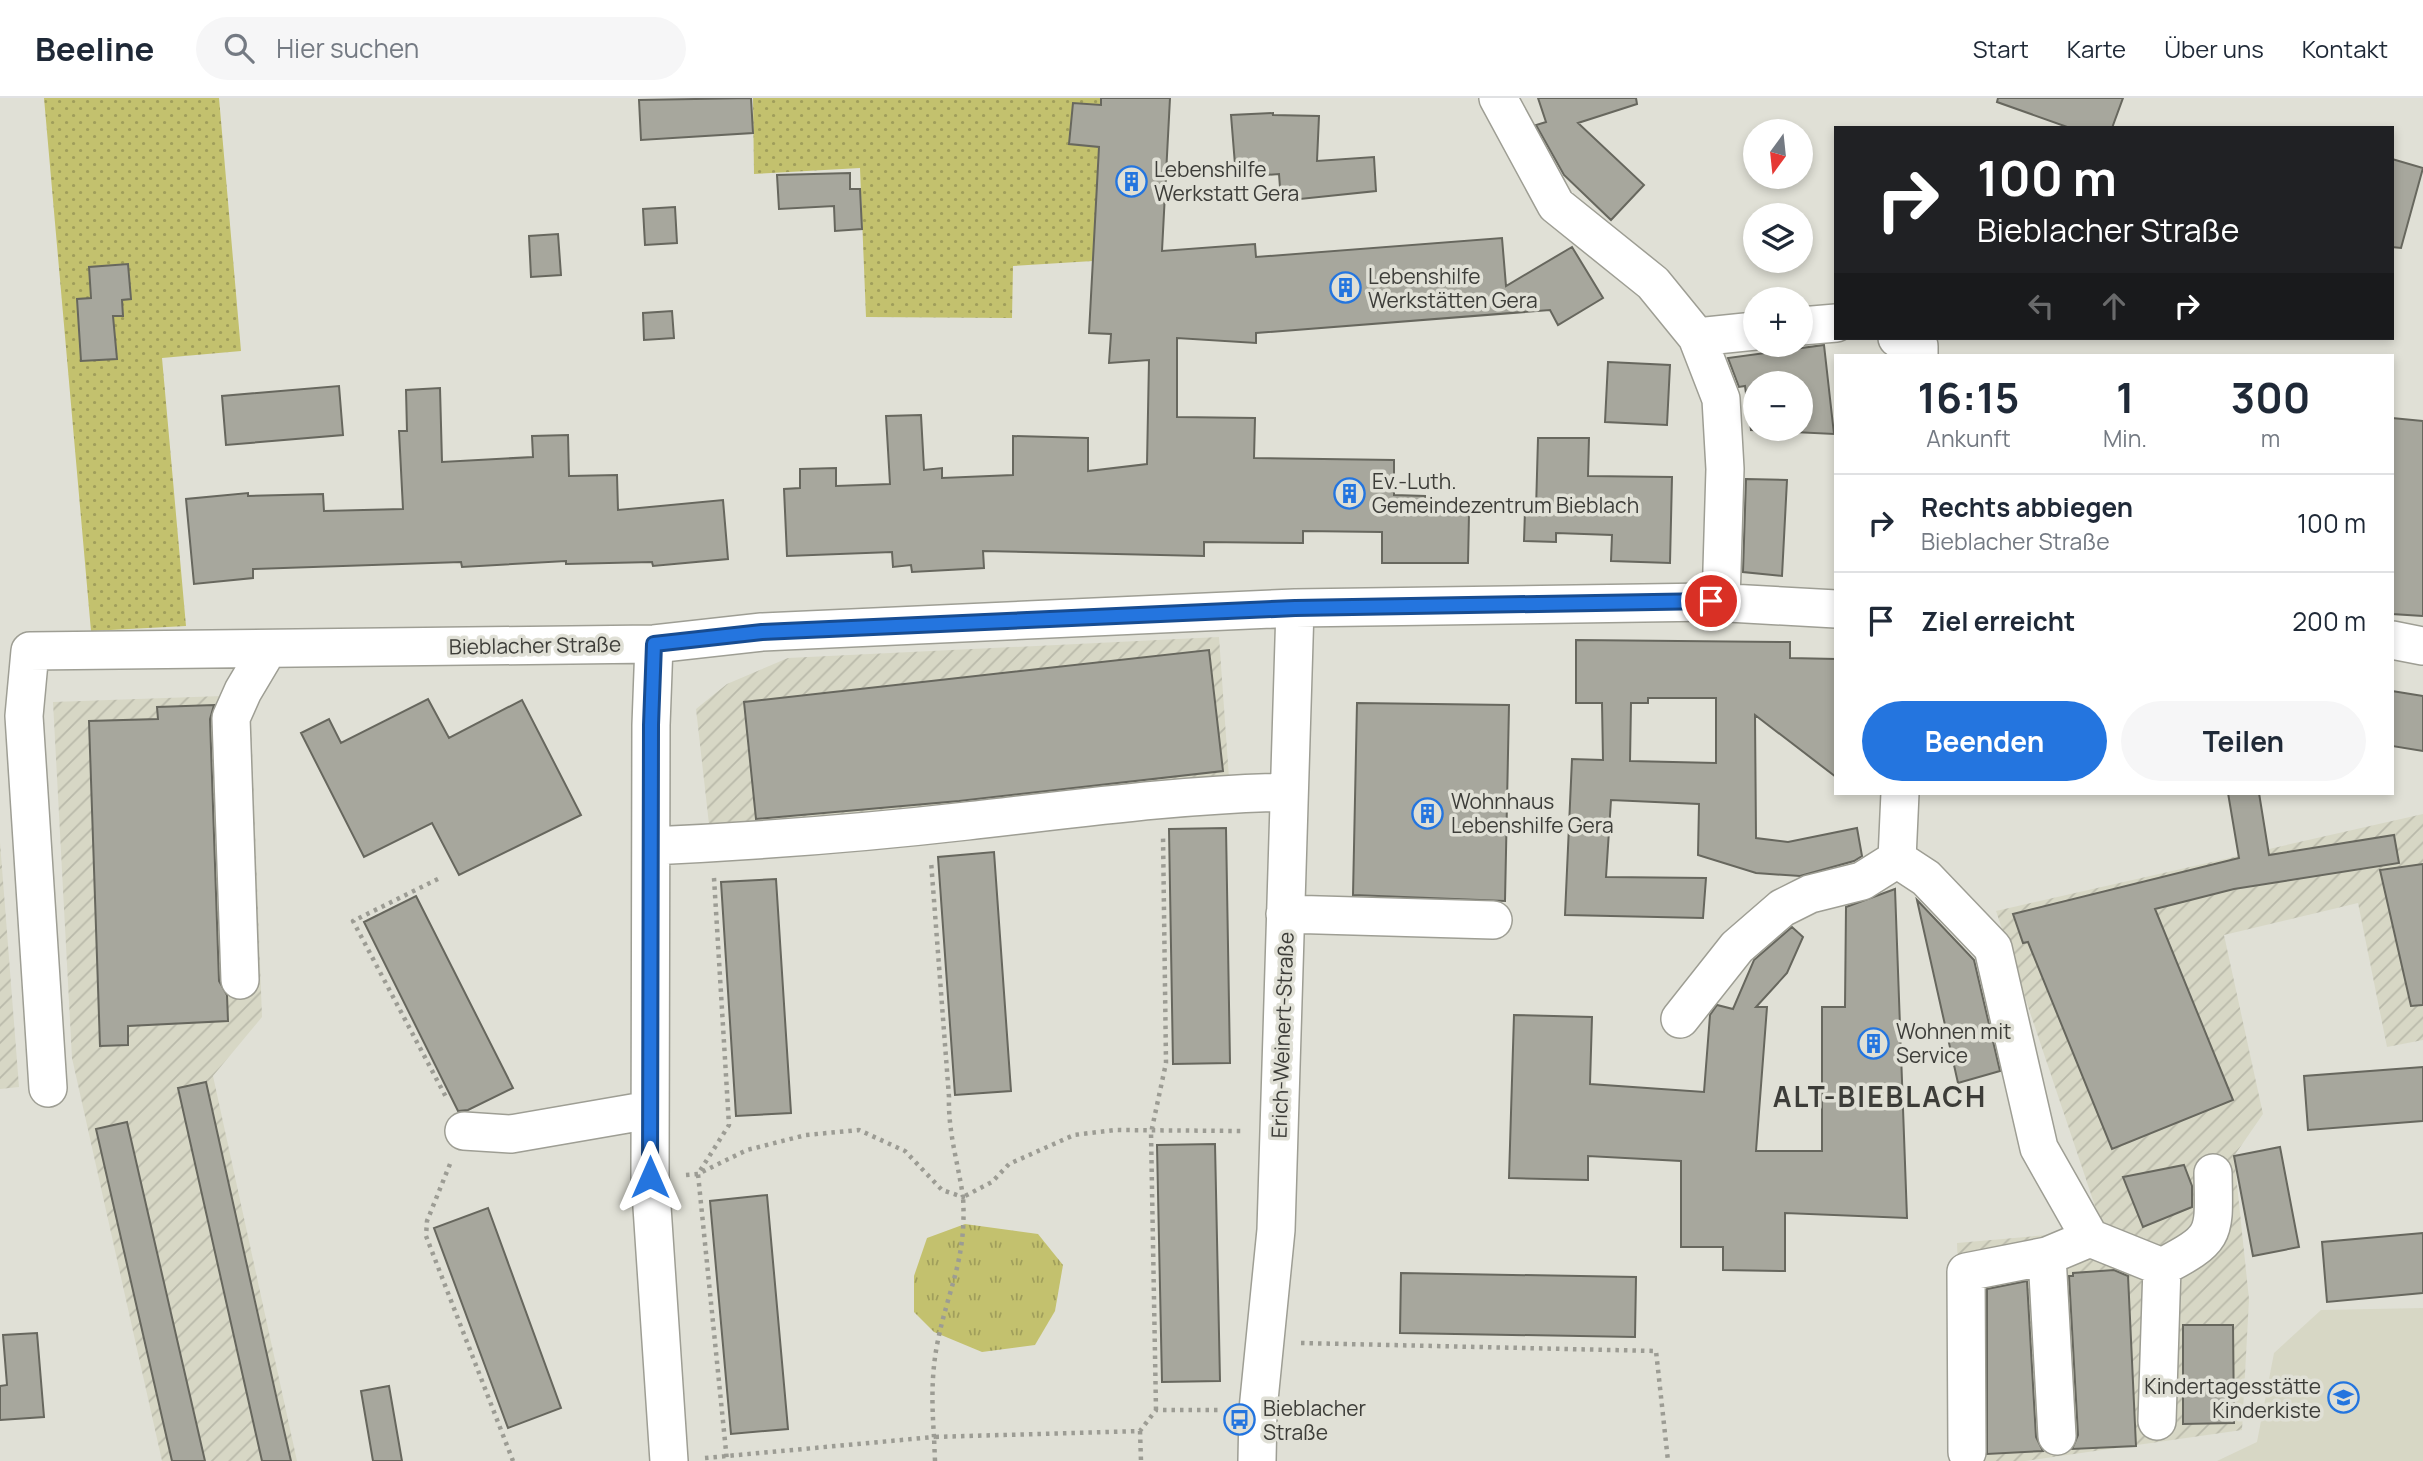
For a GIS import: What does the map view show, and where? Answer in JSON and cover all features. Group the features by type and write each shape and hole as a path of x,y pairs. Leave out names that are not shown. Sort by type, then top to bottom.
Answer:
{"street":[{"path":"1499,98 1556,205 1653,283 1697,337 1721,399 1725,469 1721,603"},
{"path":"1813,325 1834,323"},
{"path":"1697,337 1743,332"},
{"path":"1902,340 1919,346 1919,354"},
{"name":"Bieblacher Straße","path":"48,1088 24,716 30,651 654,644 762,632 1295,608 1721,603 1834,610"},
{"name":"Erich-Weinert-Straße","path":"1257,1461 1258,1410 1276,1230 1295,608"},
{"path":"2394,640 2423,646"},
{"path":"654,644 650,846 650,1177 681,1460"},
{"path":"240,980 231,718 243,691 268,649"},
{"path":"650,846 928,825 1223,793 1289,792"},
{"path":"1897,859 1900,795"},
{"path":"1680,1020 1737,947 1782,908 1810,894 1862,881 1897,859"},
{"path":"1897,859 1926,878 1993,948 2039,1148 2090,1238 2162,1267 2200,1247 2214,1223 2213,1173"},
{"path":"1285,914 1493,920"},
{"path":"464,1131 511,1134 650,1110"},
{"path":"1967,1452 1966,1272 2047,1256 2090,1238"},
{"path":"2047,1256 2057,1436"},
{"path":"2157,1421 2162,1267"}],"path":[{"path":"1140,1461 1140,1431 1156,1410 1151,1133 1166,1062 1162,800"},
{"path":"928,825 949,1097 948,1126 958,1161 963,1197 963,1251 937,1343 931,1389 935,1461"},
{"path":"712,843 729,1125 698,1174 727,1458"},
{"path":"650,1177 698,1174 747,1150 806,1135 859,1130 905,1151 942,1190 963,1197 992,1182 1009,1164 1074,1135 1115,1130 1151,1133 1279,1130"},
{"path":"1265,1342 1656,1351 1668,1461"},
{"path":"1156,1410 1258,1410"},
{"path":"681,1460 727,1458 934,1437 1140,1431"}],"shaded area":[{"path":"1219,637 1229,778 710,833 696,709 727,684 788,658"},
{"path":"250,695 262,1017 213,1076 297,1461 162,1461 72,1058 53,702"},
{"path":"2423,814 2423,1040 2387,1047 2358,903 2224,935 2263,1114 2234,1156 2249,1299 2242,1430 2025,1461 1965,1461 1957,1243 2103,1230 1996,911"},
{"path":"0,842 19,1087 0,1089"},
{"name":"Kindertagesstätte Kinderkiste","path":"2423,1308 2423,1461 2217,1461 2257,1442 2274,1353 2321,1310"}],"green space":[{"path":"44,98 219,98 241,351 162,358 186,626 91,631"},
{"path":"753,98 1101,98 1093,261 1013,266 1012,318 866,317 860,168 754,174"},
{"path":"965,1224 1038,1234 1063,1265 1055,1311 1035,1345 982,1352 934,1332 914,1312 914,1276 927,1238"}],"building":[{"path":"751,98 753,133 641,140 639,100"},
{"path":"1101,98 1170,98 1162,251 1255,244 1256,257 1502,238 1506,286 1572,247 1603,298 1558,325 1550,310 1256,333 1256,343 1177,338 1177,417 1255,418 1254,458 1394,460 1394,495 1425,496 1425,513 1469,514 1468,563 1382,563 1382,532 1303,531 1303,543 1204,542 1204,556 983,551 984,568 912,572 911,565 893,567 892,552 787,556 784,489 800,488 800,469 836,468 836,486 890,484 886,416 921,415 924,470 942,468 942,478 1013,475 1013,436 1088,438 1088,471 1147,464 1149,360 1109,363 1111,334 1089,333 1099,147 1069,144 1073,103 1101,105"},
{"path":"1538,98 1636,98 1637,104 1578,123 1644,185 1611,220 1564,175 1536,125 1546,122"},
{"path":"1998,98 2123,98 2113,126 2064,126 1997,102"},
{"path":"1273,113 1319,116 1317,161 1374,157 1376,191 1281,201 1279,174 1236,177 1231,115"},
{"path":"2394,160 2423,168 2401,248 2394,247"},
{"path":"850,173 850,189 860,189 862,229 835,231 834,206 779,209 777,175"},
{"path":"675,207 677,243 645,245 643,209"},
{"path":"558,234 561,275 531,277 529,236"},
{"path":"128,264 131,299 122,300 123,316 113,316 117,359 81,361 77,299 91,298 89,267"},
{"path":"672,311 674,338 644,340 643,313"},
{"path":"1824,345 1834,434 1813,433 1813,371 1743,371 1743,386 1739,387 1728,358 1813,357 1813,346"},
{"path":"1608,362 1670,365 1667,425 1605,422"},
{"path":"339,386 343,435 226,445 222,396"},
{"path":"440,388 442,462 533,457 532,436 568,435 569,476 617,475 618,510 723,500 728,559 653,566 652,562 566,564 566,561 462,567 461,562 253,569 253,578 194,584 186,499 248,493 248,496 323,494 324,511 403,509 399,431 407,431 406,390"},
{"path":"2394,418 2423,421 2423,616 2394,614"},
{"path":"1538,438 1589,438 1588,476 1672,477 1670,563 1611,561 1612,535 1556,533 1556,542 1524,541 1525,510 1536,510"},
{"path":"1746,479 1787,480 1782,576 1743,572"},
{"path":"1576,640 1790,642 1790,658 1834,659 1834,775 1755,715 1756,838 1788,842 1857,828 1862,856 1854,861 1800,876 1756,873 1698,855 1699,804 1611,800 1606,877 1706,878 1703,918 1565,915 1572,759 1603,760 1602,703 1576,703","holes":["1648,698 1716,698 1716,763 1630,761 1631,703 1648,703"]},
{"path":"1209,650 1223,771 959,801 756,819 744,702"},
{"path":"2394,691 2423,696 2423,751 2394,746"},
{"path":"428,699 449,738 522,700 581,815 459,875 432,823 364,857 301,733 329,719 341,743"},
{"name":"Wohnhaus Lebenshilfe Gera","path":"1357,703 1509,705 1505,901 1353,895"},
{"path":"214,705 210,719 219,981 227,995 228,1021 128,1026 128,1045 100,1046 89,721 158,719 157,707"},
{"path":"2228,795 2259,795 2269,855 2394,835 2399,863 2234,889 2155,909 2233,1100 2112,1149 2028,942 2023,943 2013,914 2239,858"},
{"path":"1226,828 1230,1063 1173,1064 1169,829"},
{"path":"994,852 1011,1091 955,1095 938,857"},
{"path":"2423,864 2423,1005 2411,1006 2380,870"},
{"path":"776,879 791,1113 736,1116 721,882"},
{"path":"1895,889 1907,1218 1785,1213 1785,1271 1723,1270 1723,1247 1681,1247 1681,1161 1588,1156 1588,1180 1509,1178 1514,1015 1592,1017 1590,1084 1704,1092 1710,1015 1717,1005 1733,1009 1754,960 1792,927 1803,937 1787,973 1756,1007 1767,1007 1756,1151 1822,1151 1822,1007 1845,1007 1846,907"},
{"path":"416,896 513,1088 468,1110 458,1111 364,922"},
{"path":"1917,900 1974,960 2000,1071 1958,1083"},
{"path":"2423,1067 2423,1121 2308,1130 2304,1076"},
{"path":"206,1082 291,1461 262,1461 178,1088"},
{"path":"127,1122 205,1461 172,1461 96,1129"},
{"path":"1215,1144 1220,1381 1162,1382 1157,1145"},
{"path":"2280,1147 2299,1247 2253,1256 2234,1156"},
{"path":"2184,1165 2192,1186 2192,1207 2143,1227 2123,1177"},
{"path":"767,1195 788,1429 731,1434 710,1201"},
{"path":"488,1208 561,1408 508,1428 434,1228"},
{"path":"2423,1233 2423,1293 2327,1302 2322,1242"},
{"path":"2114,1270 2128,1276 2136,1446 2072,1449 2078,1435 2069,1276 2073,1276 2073,1273"},
{"path":"1401,1273 1636,1277 1635,1337 1400,1333"},
{"path":"2027,1281 2036,1437 2043,1451 1987,1454 1987,1289"},
{"path":"2183,1325 2233,1325 2234,1423 2183,1424"},
{"path":"37,1333 44,1417 0,1420 0,1386 7,1385 3,1335"},
{"path":"389,1386 402,1461 373,1461 361,1391"}],"place":[{"name":"Lebenshilfe Werkstatt Gera","path":"1131,181"},
{"name":"Lebenshilfe Werkstätten Gera","path":"1345,288"},
{"name":"Ev.-Luth. Gemeindezentrum Bieblach","path":"1349,493"},
{"name":"Wohnhaus Lebenshilfe Gera","path":"1428,813"},
{"name":"Wohnen mit Service","path":"1873,1043"},
{"name":"Kindertagesstätte Kinderkiste","path":"2344,1398"},
{"name":"Bieblacher Straße","path":"1240,1420"}],"district":[{"name":"ALT-BIEBLACH","path":"1880,1096"}],"route":[{"path":"650,1177 651,725 654,644 762,632 1295,608 1711,601"}]}
